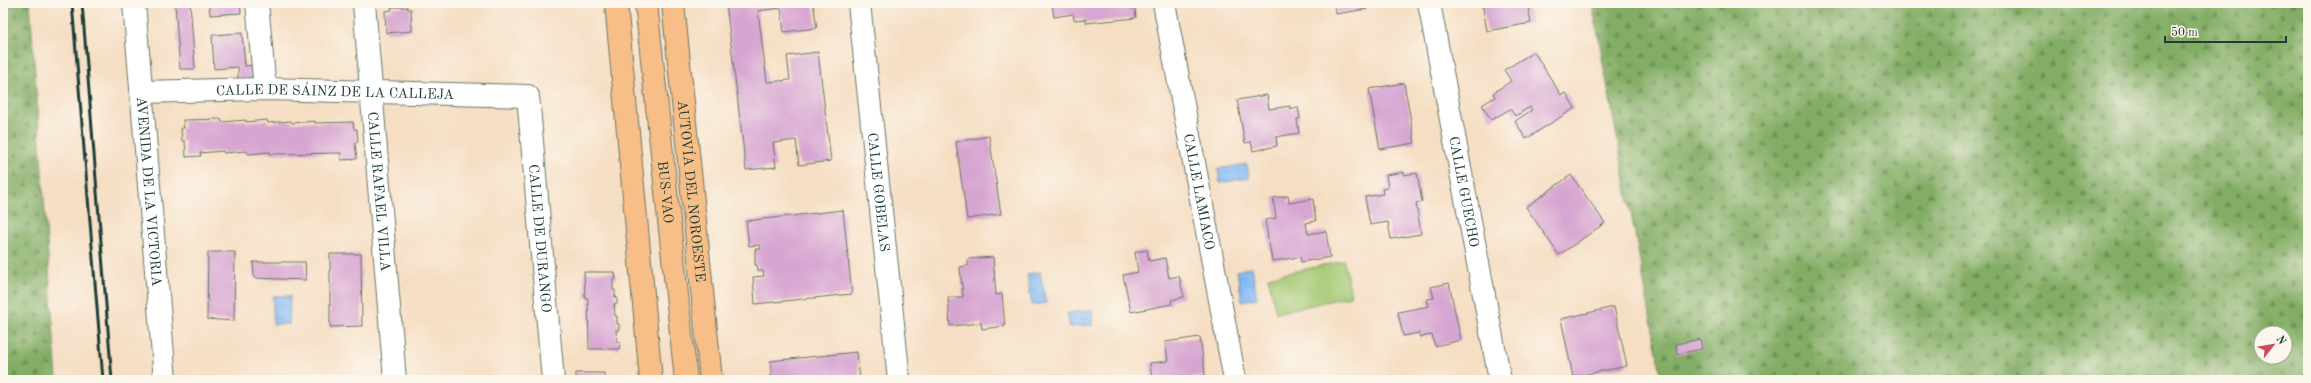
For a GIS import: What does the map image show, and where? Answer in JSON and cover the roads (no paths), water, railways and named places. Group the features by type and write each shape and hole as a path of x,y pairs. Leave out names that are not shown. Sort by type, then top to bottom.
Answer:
{"highway":[{"path":"616,3 651,380"},
{"name":"BUS-VAO","path":"646,3 686,380"},
{"name":"AUTOVÍA DEL NOROESTE","path":"673,3 711,380"}],"street":[{"name":"AVENIDA DE LA VICTORIA","path":"134,3 165,380"},
{"path":"257,3 265,89"},
{"name":"CALLE RAFAEL VILLA","path":"364,3 395,380"},
{"name":"CALLE GOBELAS","path":"859,3 899,380"},
{"name":"CALLE LAMIACO","path":"1164,3 1235,380"},
{"name":"CALLE GUECHO","path":"1429,3 1500,380"},
{"name":"CALLE DE SÁINZ DE LA CALLEJA","path":"141,92 265,89 528,96"},
{"name":"CALLE DE DURANGO","path":"528,96 553,380"}],"water":[{"path":"1247,164 1249,178 1220,183 1218,169"},
{"path":"1252,267 1257,298 1242,301 1237,271"},
{"path":"1040,272 1046,303 1032,305 1027,274"},
{"path":"273,296 290,296 289,324 273,324"},
{"path":"1092,310 1093,325 1070,327 1067,313"}],"railway":[{"path":"72,3 103,380"},
{"path":"82,3 112,380"}]}
